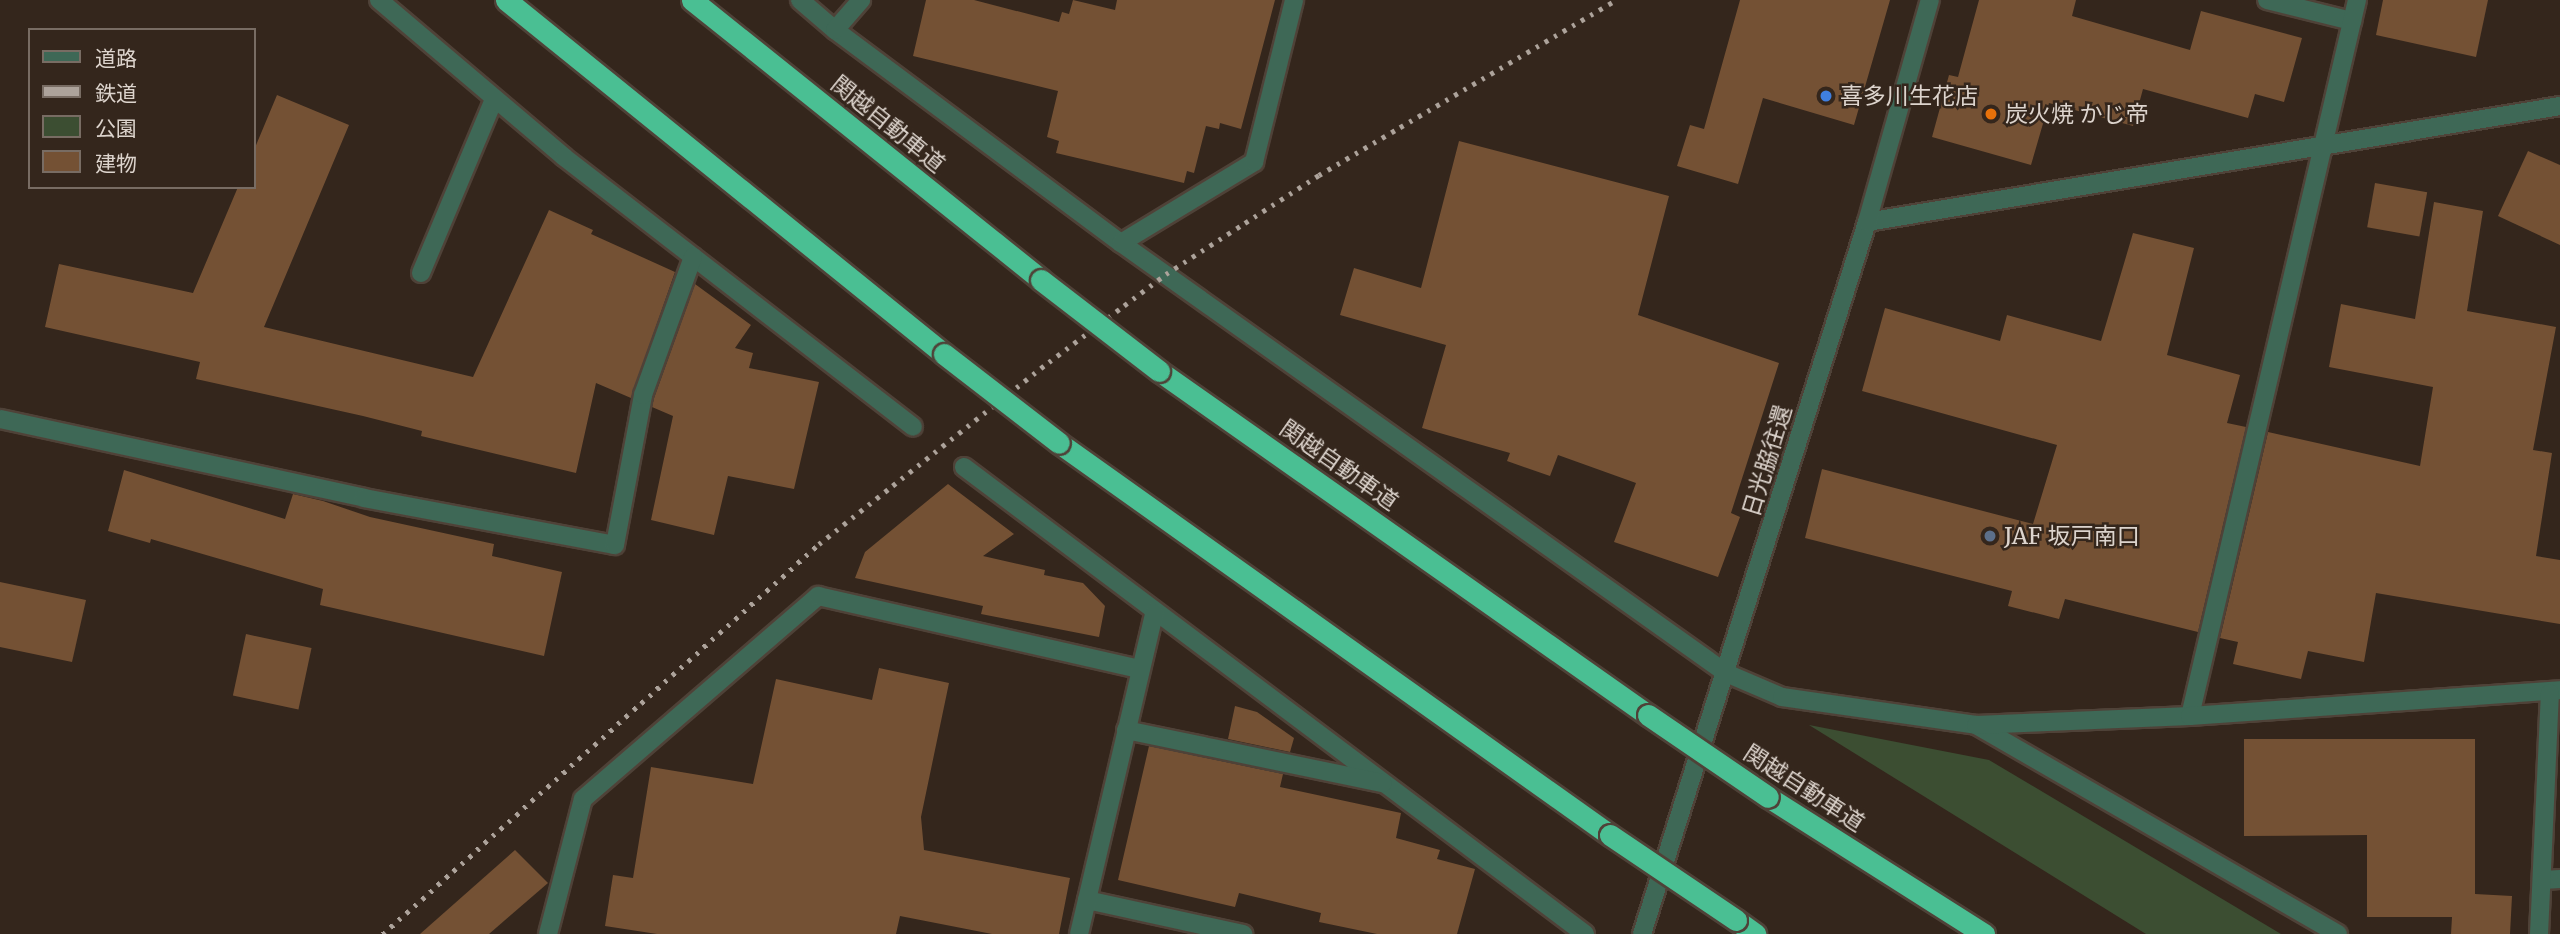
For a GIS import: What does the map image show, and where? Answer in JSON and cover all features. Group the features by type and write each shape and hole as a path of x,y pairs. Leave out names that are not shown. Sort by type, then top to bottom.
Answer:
{"highway":[{"path":"506,0 1059,443 1598,827 1755,934"},
{"name":"関越自動車道","path":"692,0 1041,281 1159,371 1768,797 1984,934"}],"street":[{"path":"379,0 494,99 913,427"},
{"path":"800,0 835,30 1122,243 1726,673 1782,698 1976,725 2190,716 2555,691 2551,880 2539,934"},
{"path":"835,30 861,0"},
{"path":"1122,243 1254,162 1294,0"},
{"name":"日光脇往還","path":"1642,934 1867,222 1930,0"},
{"path":"2267,0 2352,21"},
{"path":"2190,716 2357,0"},
{"path":"421,273 494,99"},
{"path":"1867,222 2560,106"},
{"path":"0,419 364,498 615,545 643,395 693,257"},
{"path":"964,467 1154,613 1390,785 1586,934"},
{"path":"548,934 583,799 818,596 1140,669"},
{"path":"1079,934 1154,613"},
{"path":"1976,725 2338,934"},
{"path":"1125,730 1390,785"},
{"path":"1087,900 1243,934"}],"green space":[{"path":"1809,725 1989,760 2281,934 2146,934"}],"building":[{"path":"926,0 974,0 1059,22 1062,12 1069,14 1073,0 1115,10 1117,0 1275,0 1241,129 1220,123 1219,129 1206,126 1194,173 1187,171 1184,183 1056,153 1059,141 1047,137 1058,91 913,56"},
{"path":"1740,0 1890,0 1854,125 1763,98 1738,184 1677,166 1690,125 1704,129"},
{"path":"1979,0 2076,0 2072,16 2190,50 2201,11 2302,38 2284,102 2255,94 2248,118 2143,89 2133,126 2049,103 2031,165 1932,137 1949,75 1958,77"},
{"path":"2383,0 2488,0 2476,57 2376,35"},
{"path":"277,95 349,125 264,327 473,377 549,210 593,230 591,234 675,272 631,398 596,383 576,473 421,436 422,431 363,416 196,379 200,362 45,327 59,264 193,293 237,189 256,189 256,145"},
{"path":"1459,141 1669,196 1638,315 1779,363 1731,513 1740,517 1718,577 1614,542 1636,483 1558,455 1550,476 1507,461 1510,453 1422,428 1446,345 1340,315 1354,268 1421,288"},
{"path":"2528,151 2560,165 2560,245 2498,216"},
{"path":"2375,183 2427,192 2419,237 2367,227"},
{"path":"2434,202 2483,211 2467,311 2556,327 2533,450 2552,453 2536,556 2560,560 2560,624 2376,593 2364,662 2308,651 2301,679 2233,664 2238,642 2220,638 2268,432 2420,466 2433,387 2329,367 2341,304 2415,319"},
{"path":"2133,233 2194,248 2167,355 2240,375 2227,423 2246,427 2198,632 2065,599 2059,619 2008,606 2012,591 1805,538 1822,469 2033,524 2057,445 1862,391 1885,308 2000,341 2007,315 2101,341"},
{"path":"695,284 751,325 735,348 753,353 749,368 819,382 794,489 728,476 714,535 651,520 673,416 652,407"},
{"path":"124,470 285,519 293,494 370,517 494,544 492,556 562,572 544,656 320,605 323,589 151,539 150,543 108,531"},
{"path":"948,484 1014,534 983,556 1045,570 1044,575 1083,583 1105,606 1099,637 981,614 983,606 855,578 865,552"},
{"path":"0,582 86,600 72,662 0,647"},
{"path":"246,634 312,648 298,710 233,696"},
{"path":"879,668 949,683 921,817 924,850 1070,878 1059,934 992,934 900,916 896,934 657,934 605,926 613,875 633,878 651,767 753,784 776,679 872,700"},
{"path":"1235,706 1257,712 1294,738 1290,752 1228,739"},
{"path":"2244,739 2475,739 2475,894 2512,896 2510,934 2451,934 2452,917 2367,917 2367,835 2244,836"},
{"path":"1149,746 1283,774 1280,787 1401,813 1396,838 1440,850 1437,859 1475,869 1457,934 1377,934 1319,922 1321,913 1239,893 1235,907 1118,880"},
{"path":"515,850 548,883 489,934 420,934"}],"railway":[{"path":"383,934 819,544 1049,362 1166,274 1319,175 1616,0"}],"place":[{"name":"喜多川生花店","path":"1826,96"},
{"name":"炭火焼 かじ帝","path":"1991,114"},
{"name":"JAF 坂戸南口","path":"1990,536"}]}
